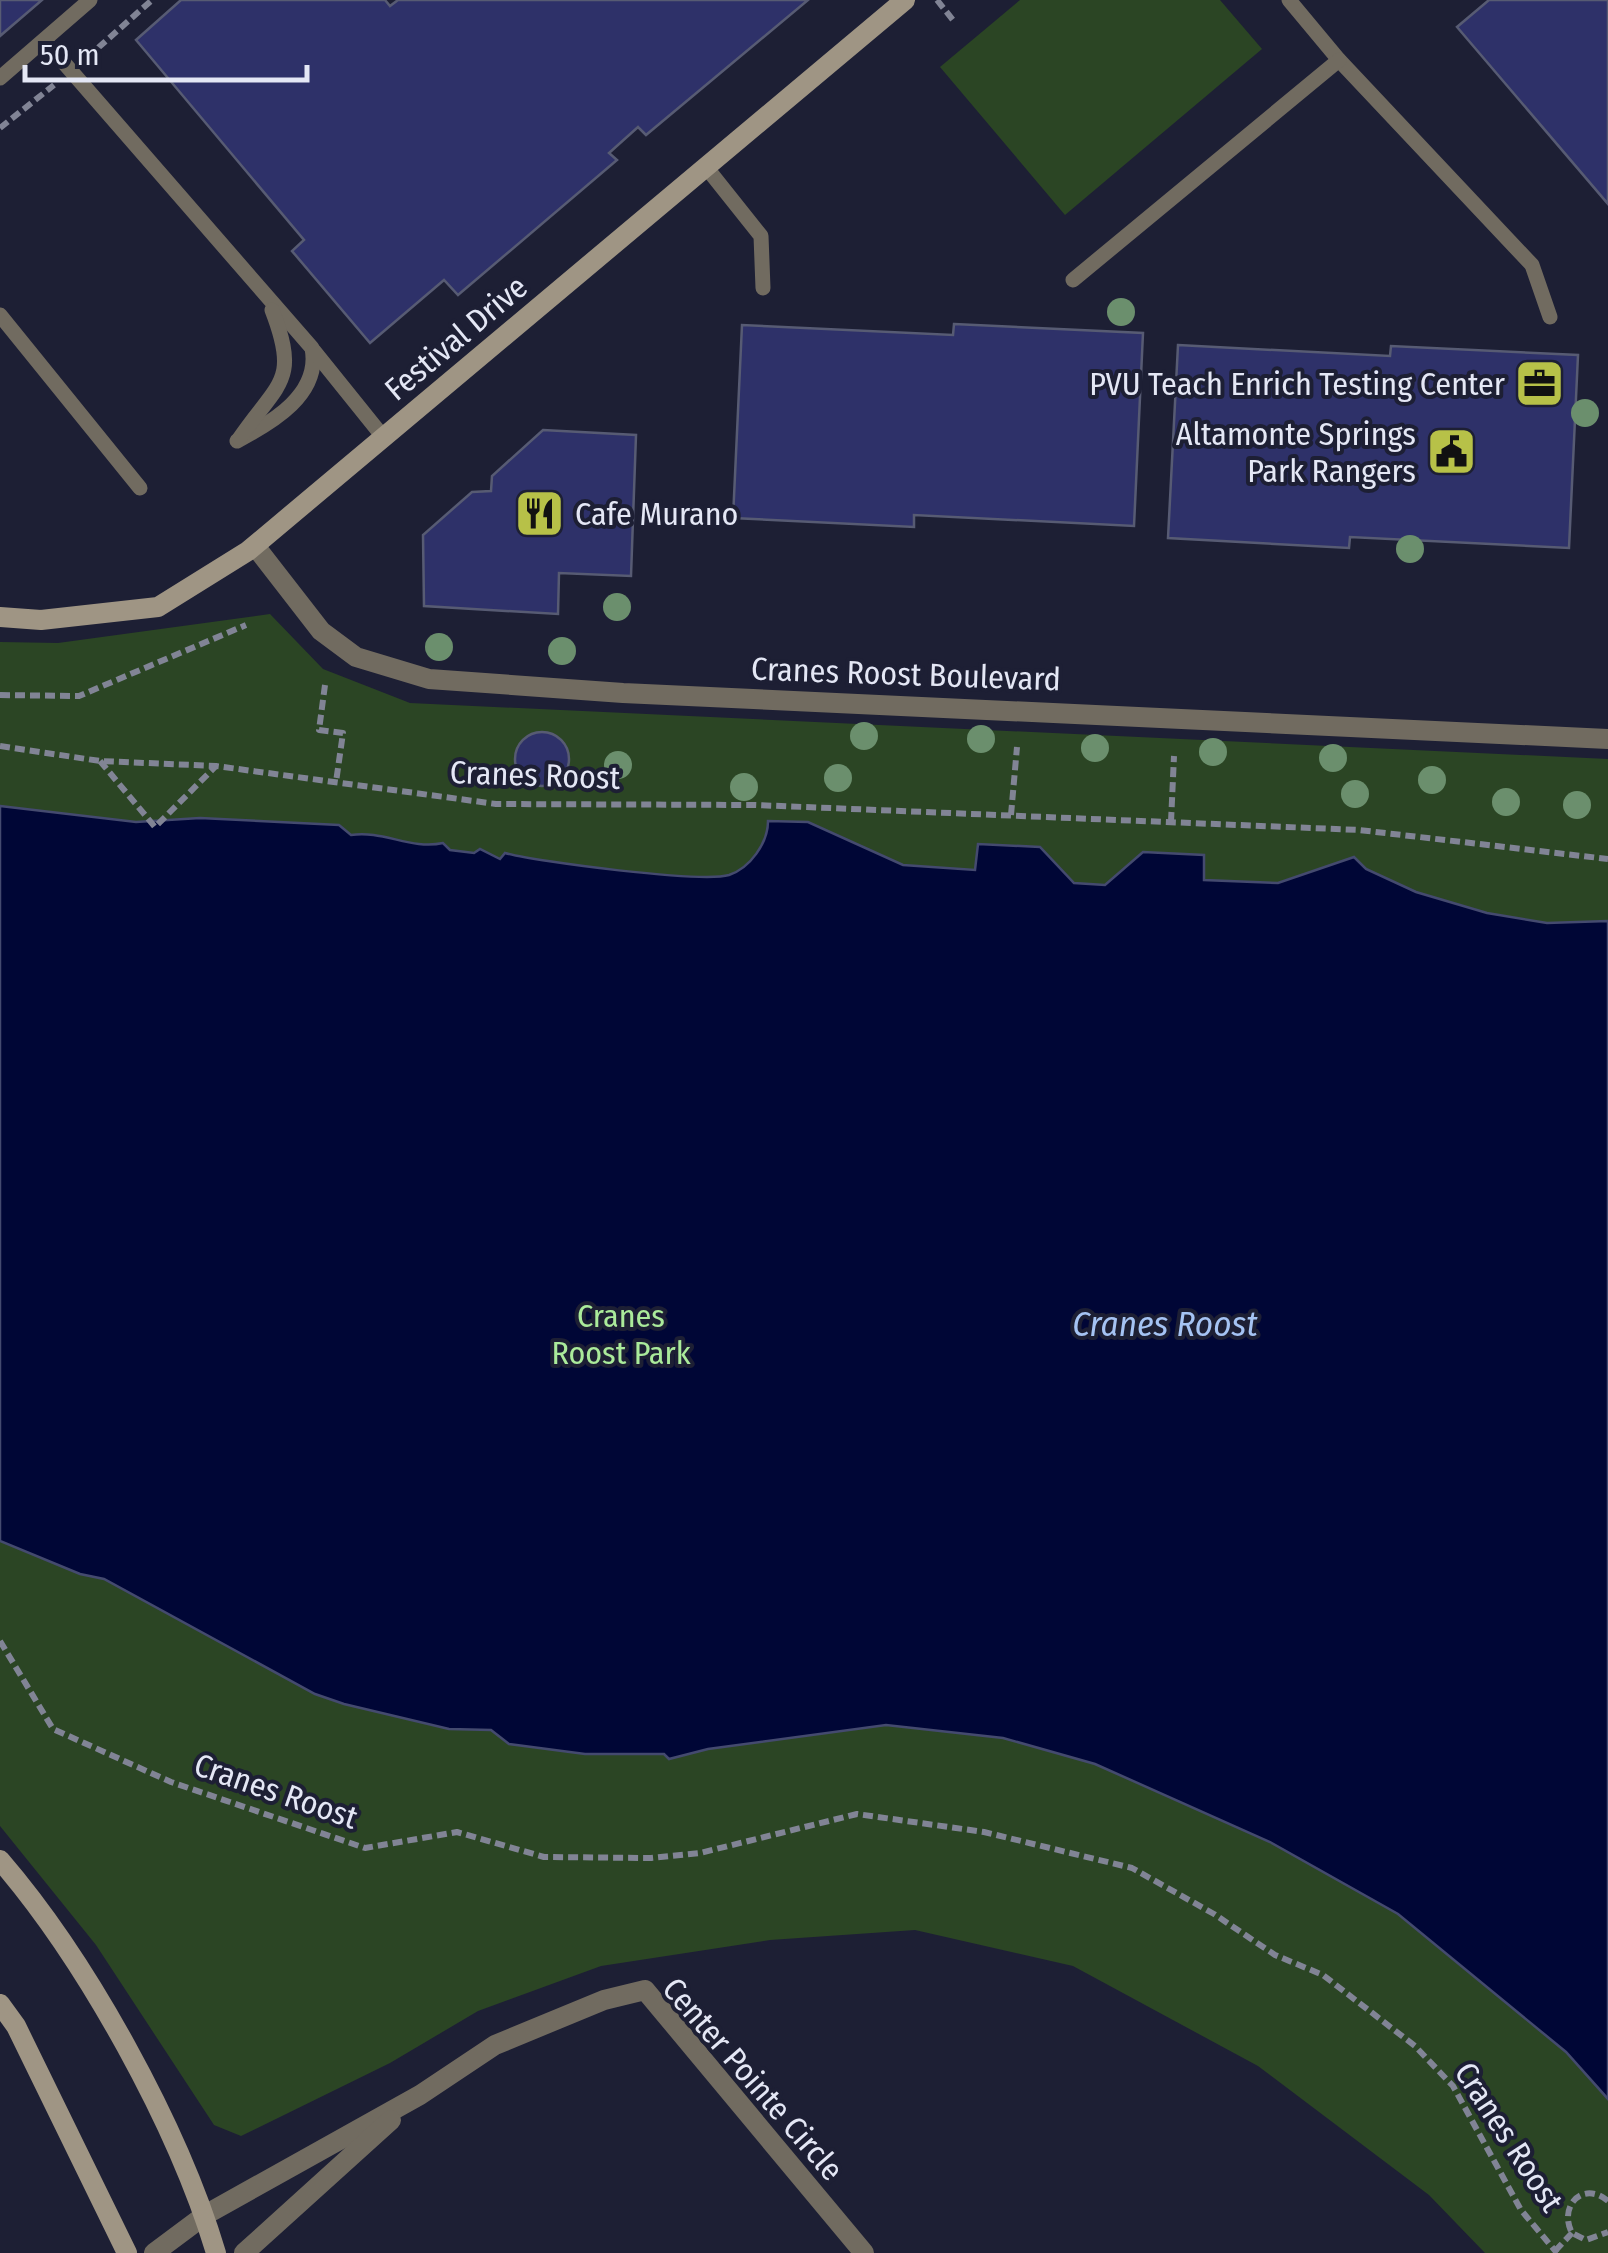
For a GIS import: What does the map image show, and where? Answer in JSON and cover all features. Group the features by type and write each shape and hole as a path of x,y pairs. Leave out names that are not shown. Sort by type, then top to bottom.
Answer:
{"street":[{"name":"Festival Drive","path":"0,617 42,620 158,607 255,546 905,0"},
{"name":"Cranes Roost Boulevard","path":"255,546 321,632 356,657 429,679 622,693 1608,740"},
{"path":"0,1860 117,2025 205,2215 216,2253"},
{"name":"Center Pointe Circle","path":"154,2253 205,2215 420,2094 495,2045 604,2000 645,1990 864,2253"},
{"path":"0,2004 16,2026 128,2253"},
{"name":"Center Pointe Circle","path":"244,2253 420,2094"}],"lane":[{"path":"0,78 90,0"},
{"path":"1289,0 1339,60 1532,265 1550,317"},
{"path":"45,42 270,306 312,348 384,438"},
{"path":"1073,280 1339,60"},
{"path":"706,168 761,236 763,288"},
{"path":"270,306 288,364 282,381 237,441 291,406 308,385 316,368 312,348"},
{"path":"0,315 140,488"}],"path":[{"path":"937,0 953,20"},
{"path":"0,695 78,696 246,625"},
{"path":"325,686 319,730 342,733 336,782"},
{"name":"Cranes Roost","path":"0,746 100,761 216,766 496,804 756,805 1359,830 1608,859"},
{"path":"1011,816 1017,747"},
{"path":"1171,822 1174,756"},
{"path":"100,761 156,828 216,766"},
{"name":"Cranes Roost","path":"0,1641 53,1729 171,1782 365,1848 457,1832 544,1857 652,1858 700,1853 856,1814 984,1832 1132,1868 1214,1914 1275,1955 1323,1975 1415,2046 1453,2086 1521,2210 1556,2252"},
{"path":"1572,2233 1566,2217 1576,2197 1591,2192 1608,2201"},
{"path":"1572,2233 1593,2240 1608,2232"},
{"path":"1556,2252 1572,2233"}],"green space":[{"path":"1020,0 1220,0 1262,49 1065,215 940,67"},
{"name":"Cranes Roost","path":"270,614 323,669 410,703 1608,759 1608,2253 1485,2253 1429,2195 1258,2066 1073,1966 915,1930 770,1940 601,1966 478,2011 390,2063 241,2136 214,2125 96,1945 0,1826 0,642 58,643"}],"water":[{"name":"Cranes Roost","path":"0,806 136,822 200,818 339,825 351,835 443,843 450,850 474,853 480,849 500,859 505,853 583,866 713,877 729,875 751,861 761,846 768,821 808,822 903,865 975,870 978,844 1040,847 1074,883 1105,885 1143,852 1204,855 1204,880 1278,883 1354,857 1366,869 1416,892 1487,913 1547,923 1608,921 1608,2099 1566,2052 1398,1914 1270,1842 1095,1764 1003,1738 886,1725 708,1749 669,1759 664,1754 585,1754 509,1744 491,1730 449,1729 315,1694 104,1579 80,1574 0,1541"}],"building":[{"path":"0,0 42,0 0,36"},
{"path":"181,0 385,0 390,6 398,0 808,0 646,135 638,127 609,153 617,160 458,295 444,280 370,343 292,251 304,240 136,40"},
{"path":"1489,0 1608,0 1608,204 1457,27"},
{"path":"954,324 1143,333 1134,526 914,515 914,527 733,518 742,325 953,335"},
{"path":"1178,345 1390,356 1391,346 1578,355 1569,548 1350,537 1349,548 1168,538"},
{"name":"Cafe Murano","path":"543,430 636,435 631,576 559,573 558,614 424,606 423,535 472,492 491,491 492,476"},
{"path":"542,732 561,740 569,759 561,778 542,786 523,778 515,759 523,740"}],"place":[{"name":"PVU Teach Enrich Testing Center","path":"1540,384"},
{"name":"Altamonte Springs Park Rangers","path":"1451,452"},
{"name":"Cafe Murano","path":"540,514"}],"park label":[{"name":"Cranes Roost Park","path":"621,1334"}]}
